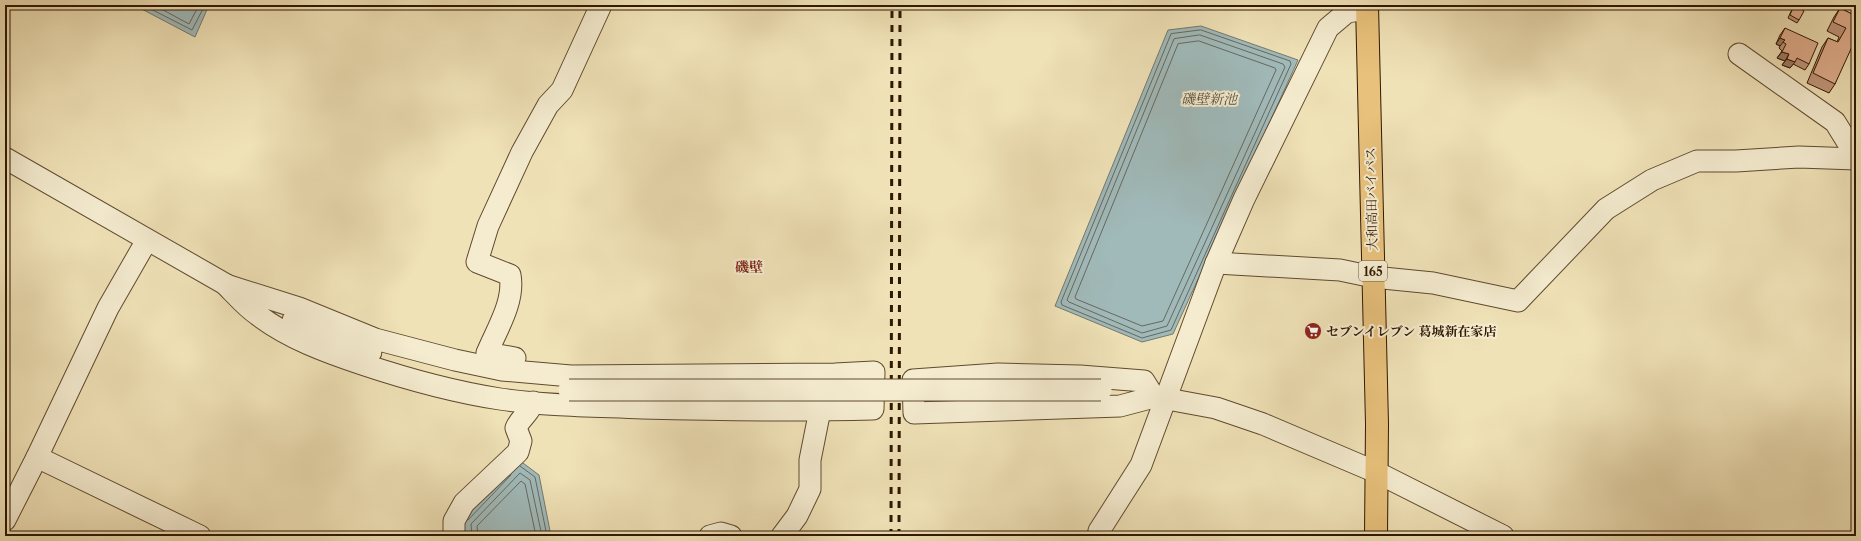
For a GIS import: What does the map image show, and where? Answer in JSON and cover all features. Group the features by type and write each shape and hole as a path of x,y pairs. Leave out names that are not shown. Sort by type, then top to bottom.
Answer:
{"highway":[{"name":"大和高田バイパス","path":"1367,7 1377,424 1376,536"}],"street":[{"path":"545,375 537,362 487,353 510,299 512,286 510,275 477,262 488,226 522,152 548,105 562,90 601,5"},
{"path":"1098,536 1099,531 1141,465 1159,398 1216,264 1244,199 1328,28 1347,12 1367,7"},
{"path":"1739,54 1835,122 1856,157"},
{"path":"1216,264 1340,270 1373,277 1433,283 1518,301 1606,209 1652,180 1697,161 1736,161 1799,157 1856,157"},
{"path":"5,158 226,285 285,316 335,339 397,362 448,374 514,384 569,390 1101,390 1159,398 1216,408 1263,424 1376,472 1503,536"},
{"path":"5,520 37,457 108,308 147,240"},
{"path":"226,285 299,308 375,339 463,362 502,370 545,375 634,376 835,374 874,372 873,409 673,409 568,406 500,399 443,388 379,370 295,338 258,315 226,285"},
{"path":"998,374 1080,376 1144,381 1159,398 1120,406 914,413 913,380 998,374"},
{"path":"454,536 454,521 464,503 518,452 521,441 516,428 518,422 531,411 533,402"},
{"path":"782,536 797,516 810,488 810,460 820,410"},
{"path":"37,457 200,536"},
{"path":"710,536 721,532 731,536"}],"water":[{"path":"134,5 209,5 195,37"},
{"name":"磯壁新池","path":"1201,26 1298,60 1173,334 1142,342 1055,306 1168,30"},
{"path":"519,460 539,475 551,536 463,536 461,521"}],"building":[{"path":"1794,5 1804,11 1799,20 1790,15"},
{"path":"1840,8 1856,16 1856,38 1835,84 1813,73 1828,38 1838,42 1846,28 1833,22"},
{"path":"1785,28 1818,43 1809,64 1797,58 1795,62 1787,59 1789,54 1782,52 1786,44 1783,42 1785,40 1780,38"}],"railway":[{"path":"891,536 892,5"},
{"path":"899,536 900,5"}],"place":[{"name":"セブンイレブン 葛城新在家店","path":"1313,331"}],"district":[{"name":"磯壁","path":"749,267"}]}
